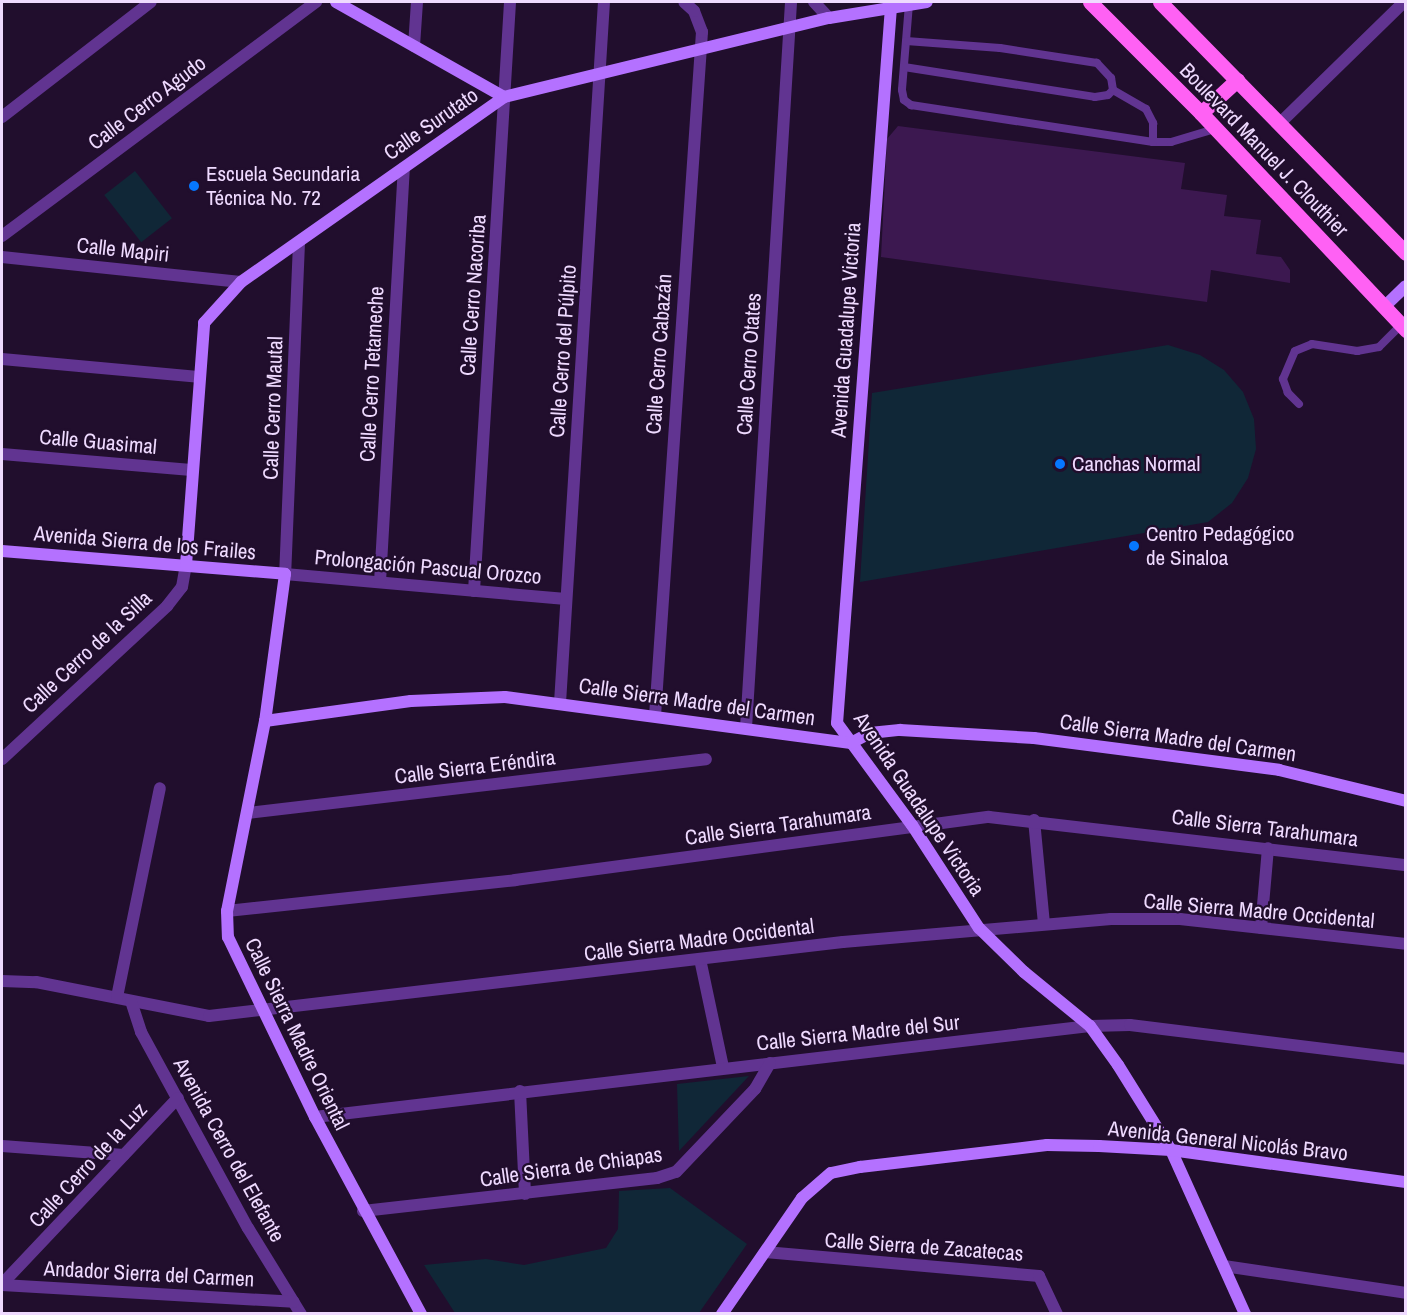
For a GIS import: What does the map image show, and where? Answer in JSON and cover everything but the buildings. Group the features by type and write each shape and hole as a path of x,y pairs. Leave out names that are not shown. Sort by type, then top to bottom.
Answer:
{"main road":[{"name":"Boulevard Manuel J. Clouthier","path":"1090,2 1201,113 1403,328"},
{"name":"Boulevard Manuel J. Clouthier","path":"1160,2 1406,253"},
{"path":"1201,113 1237,80"}],"street":[{"path":"2,117 151,2"},
{"name":"Calle Cerro Agudo","path":"2,236 316,2"},
{"path":"336,2 504,97"},
{"path":"414,46 417,2"},
{"name":"Calle Cerro Nacoriba","path":"474,591 510,2"},
{"name":"Calle Cerro del Púlpito","path":"560,703 604,2"},
{"name":"Calle Cerro Cabazán","path":"655,716 700,50 699,21 684,2"},
{"name":"Calle Cerro Otates","path":"746,728 791,2"},
{"path":"814,2 829,18"},
{"name":"Calle Surutato","path":"186,566 191,470 204,323 241,282 300,243 504,97 891,4 927,2"},
{"path":"1279,124 1404,2"},
{"name":"Avenida Guadalupe Victoria","path":"891,4 837,723 912,825 979,928 1023,972 1090,1026 1141,1099 1171,1150 1245,1314"},
{"name":"Calle Cerro Tetameche","path":"380,582 404,168"},
{"name":"Calle Cerro Mautal","path":"285,574 300,243"},
{"name":"Calle Mapiri","path":"2,257 241,282"},
{"path":"1384,307 1406,286"},
{"path":"2,359 198,377"},
{"name":"Calle Guasimal","path":"2,454 191,470"},
{"name":"Avenida Sierra de los Frailes","path":"2,551 285,574"},
{"name":"Calle Cerro de la Silla","path":"2,759 166,606 182,587 186,566"},
{"name":"Prolongación Pascual Orozco","path":"285,574 566,599"},
{"name":"Calle Sierra Madre Oriental","path":"285,574 265,721 227,911 228,938 363,1211 421,1314"},
{"name":"Calle Sierra Madre del Carmen","path":"265,721 470,695 560,703 851,743 870,733 900,730 1034,738 1279,770 1406,801"},
{"name":"Calle Sierra Eréndira","path":"248,813 706,759"},
{"path":"117,997 160,788"},
{"name":"Calle Sierra Tarahumara","path":"227,911 515,880 912,825 989,817 1034,820 1406,865"},
{"path":"1034,820 1044,923"},
{"path":"1261,928 1268,848"},
{"name":"Calle Sierra Madre Occidental","path":"2,981 36,982 209,1016 700,959 1044,923 1180,919 1406,944"},
{"path":"700,959 723,1067"},
{"name":"Avenida Cerro del Elefante","path":"131,1001 141,1032 301,1314"},
{"name":"Calle Sierra Madre del Sur","path":"315,1117 723,1067 1090,1026 1130,1025 1406,1059"},
{"name":"Calle Sierra de Chiapas","path":"363,1211 657,1178 676,1172 755,1089 770,1063"},
{"path":"520,1091 525,1194"},
{"name":"Calle Cerro de la Luz","path":"2,1285 178,1098"},
{"name":"Avenida General Nicolás Bravo","path":"723,1314 802,1198 831,1173 1047,1145 1171,1150 1406,1182"},
{"path":"2,1146 124,1155"},
{"name":"Calle Sierra de Zacatecas","path":"765,1252 1039,1276 1057,1314"},
{"path":"1224,1266 1406,1293"},
{"name":"Andador Sierra del Carmen","path":"2,1285 294,1302"}],"lane":[{"path":"909,4 904,100 911,105 1152,142 1171,142 1215,129"},
{"path":"906,41 1000,48 1097,63 1111,78 1113,90"},
{"path":"904,67 1095,97 1108,95 1113,90"},
{"path":"1113,90 1146,109 1153,123 1152,142"},
{"path":"1299,404 1288,393 1283,379 1295,351 1312,344 1357,351 1379,347 1403,328"}],"shaded area":[{"path":"135,171 172,218 141,242 104,195"},
{"name":"Canchas Normal","path":"1168,345 1200,355 1224,370 1243,392 1254,419 1256,449 1248,478 1232,503 1208,522 860,582 872,393"},
{"path":"749,1076 679,1151 677,1084"},
{"path":"670,1188 747,1244 699,1313 455,1313 424,1265 486,1259 524,1265 606,1248 618,1229 619,1191"}],"place":[{"name":"Escuela Secundaria Técnica No. 72","path":"194,186"},
{"name":"Canchas Normal","path":"1060,464"},
{"name":"Centro Pedagógico de Sinaloa","path":"1134,546"}]}
